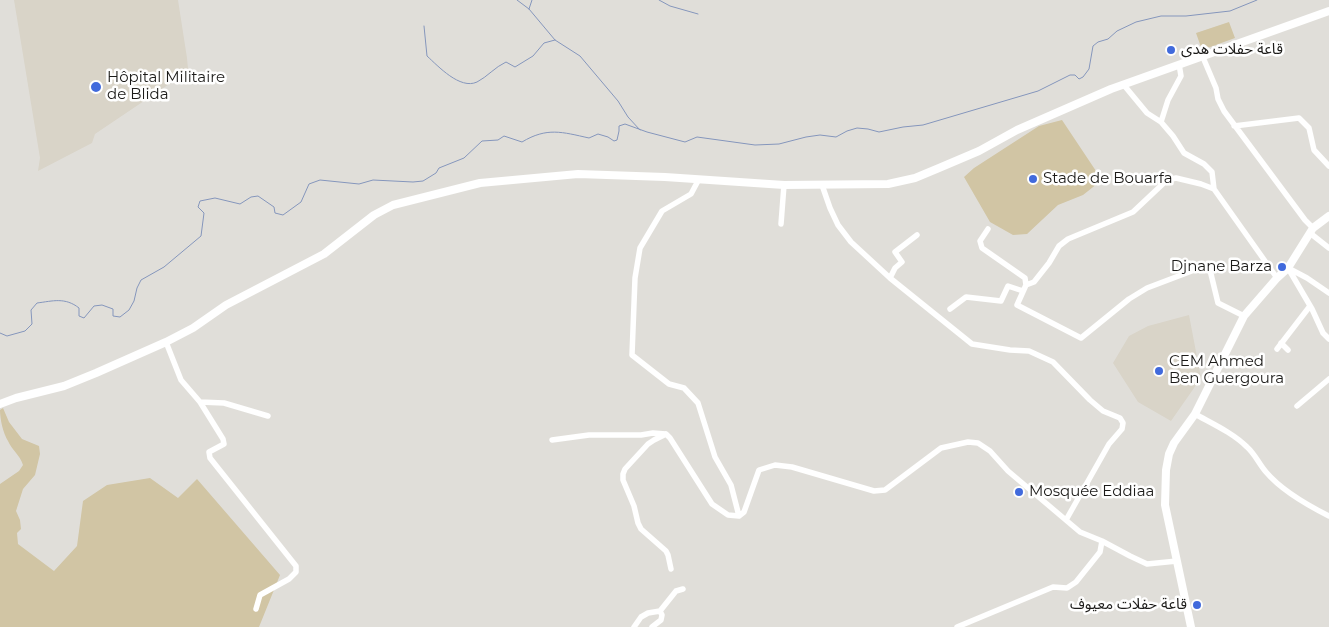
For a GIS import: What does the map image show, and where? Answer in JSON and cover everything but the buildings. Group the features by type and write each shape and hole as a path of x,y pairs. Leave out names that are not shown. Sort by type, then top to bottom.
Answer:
{"street":[{"path":"0,404 64,386 166,342 193,328 226,305 324,254 374,215 393,206 480,183 578,174 666,177 784,185 888,184 915,178 979,151 1017,130 1124,84 1329,11"},
{"path":"1202,55 1216,88 1218,98 1234,126 1312,230 1329,248"},
{"path":"1161,122 1168,100 1181,76 1179,64"},
{"path":"1124,84 1147,112 1161,122 1184,153 1204,164 1212,172 1214,190 1277,278"},
{"path":"1234,126 1299,118 1309,128 1314,150 1329,166"},
{"path":"1026,285 1034,282 1049,264 1059,246 1068,239 1133,212 1167,180 1176,178 1201,184 1214,190"},
{"path":"699,179 691,194 662,212 640,248 635,278 632,355 669,384 684,388 698,403 714,457 731,485 739,516"},
{"path":"781,224 784,185"},
{"path":"822,185 838,225 851,242 890,278 972,344 1029,351 1053,362 1090,400 1104,411 1120,418 1123,423 1122,429 1109,444 1066,520"},
{"path":"1192,627 1165,505 1166,470 1169,454 1174,443 1196,414 1244,316 1288,268 1312,230 1329,216"},
{"path":"988,229 980,241 982,248 1026,278 1026,285 1017,306 1081,338 1129,299 1147,288 1197,269 1210,270 1218,303 1244,316"},
{"path":"890,278 895,268 902,262 895,252 917,235"},
{"path":"1288,268 1329,293"},
{"path":"1288,268 1324,333 1329,338"},
{"path":"950,309 966,297 1001,301 1008,286 1023,291"},
{"path":"1288,350 1279,346 1310,306"},
{"path":"166,342 181,380 200,402 224,438 224,444 209,452 210,458 296,566 296,572 289,579 260,595 256,609"},
{"path":"1297,406 1329,379"},
{"path":"200,402 224,403 268,416"},
{"path":"1196,414 1228,432 1248,447 1267,473 1283,487 1310,507 1329,516"},
{"path":"666,434 648,444 625,469 623,480 641,529 666,551 671,569"},
{"path":"552,440 590,435 666,434 712,504 728,515 739,516 744,512 758,470 775,465 792,467 874,491 885,490 941,448 968,442 978,443 990,451 1008,471 1080,532 1147,564 1177,561"},
{"path":"958,627 1053,586 1067,588 1076,582 1100,552 1102,541"},
{"path":"634,627 641,617 648,613 660,611 676,592 683,588"},
{"path":"652,627 661,620 662,615 660,611"}],"shaded area":[{"name":"Hôpital Militaire de Blida","path":"14,0 178,0 187,58 187,72 95,134 92,143 38,171 40,158"},
{"path":"1229,22 1235,38 1202,50 1196,33"},
{"name":"Stade de Bouarfa","path":"1062,120 1102,180 1083,195 1058,205 1027,234 1013,235 990,222 964,177 974,168 1039,126"},
{"name":"CEM Ahmed Ben Guergoura","path":"1189,315 1201,378 1171,421 1138,402 1113,363 1129,336 1148,326"},
{"path":"3,408 9,422 22,439 39,446 40,454 35,475 23,489 16,511 21,529 17,533 18,544 54,571 77,546 83,501 107,485 150,478 178,498 197,479 280,575 259,627 0,627 0,484 19,471 23,465 2,426 0,410"}],"waterway":[{"path":"517,0 529,9 555,40 580,56 640,130"},
{"path":"529,9 532,0"},
{"path":"659,0 670,6 698,14"},
{"path":"0,333 7,336 25,331 32,324 31,310 37,303 48,301 69,302 79,308 79,316 84,318 94,306 102,305 113,309 113,316 120,317 129,310 141,280 164,267 201,236 204,213 198,207 200,201 215,198 240,204 251,197 258,196 274,207 275,213 283,215 301,202 309,184 320,180 359,184 373,180 423,181 436,173 439,168 464,158 482,141 498,140 504,136 522,142 539,134 555,132 589,138 598,134 614,141 617,140 619,126 625,124 685,142 697,137 755,145 779,144 820,135 836,137 857,128 879,132 923,125 1038,91 1070,75 1075,75 1079,79 1089,69 1093,46 1136,22 1161,16 1186,16 1230,11 1257,0"},
{"path":"424,26 427,56 450,76 470,84 481,80 506,62 515,67 533,56 544,43 555,40"}],"place":[{"name":"قاعة حفلات هدى","path":"1171,50"},
{"name":"Hôpital Militaire de Blida","path":"96,87"},
{"name":"Stade de Bouarfa","path":"1033,179"},
{"name":"Djnane Barza","path":"1282,267"},
{"name":"CEM Ahmed Ben Guergoura","path":"1159,371"},
{"name":"Mosquée Eddiaa","path":"1019,492"},
{"name":"قاعة حفلات معيوف","path":"1197,605"}]}
